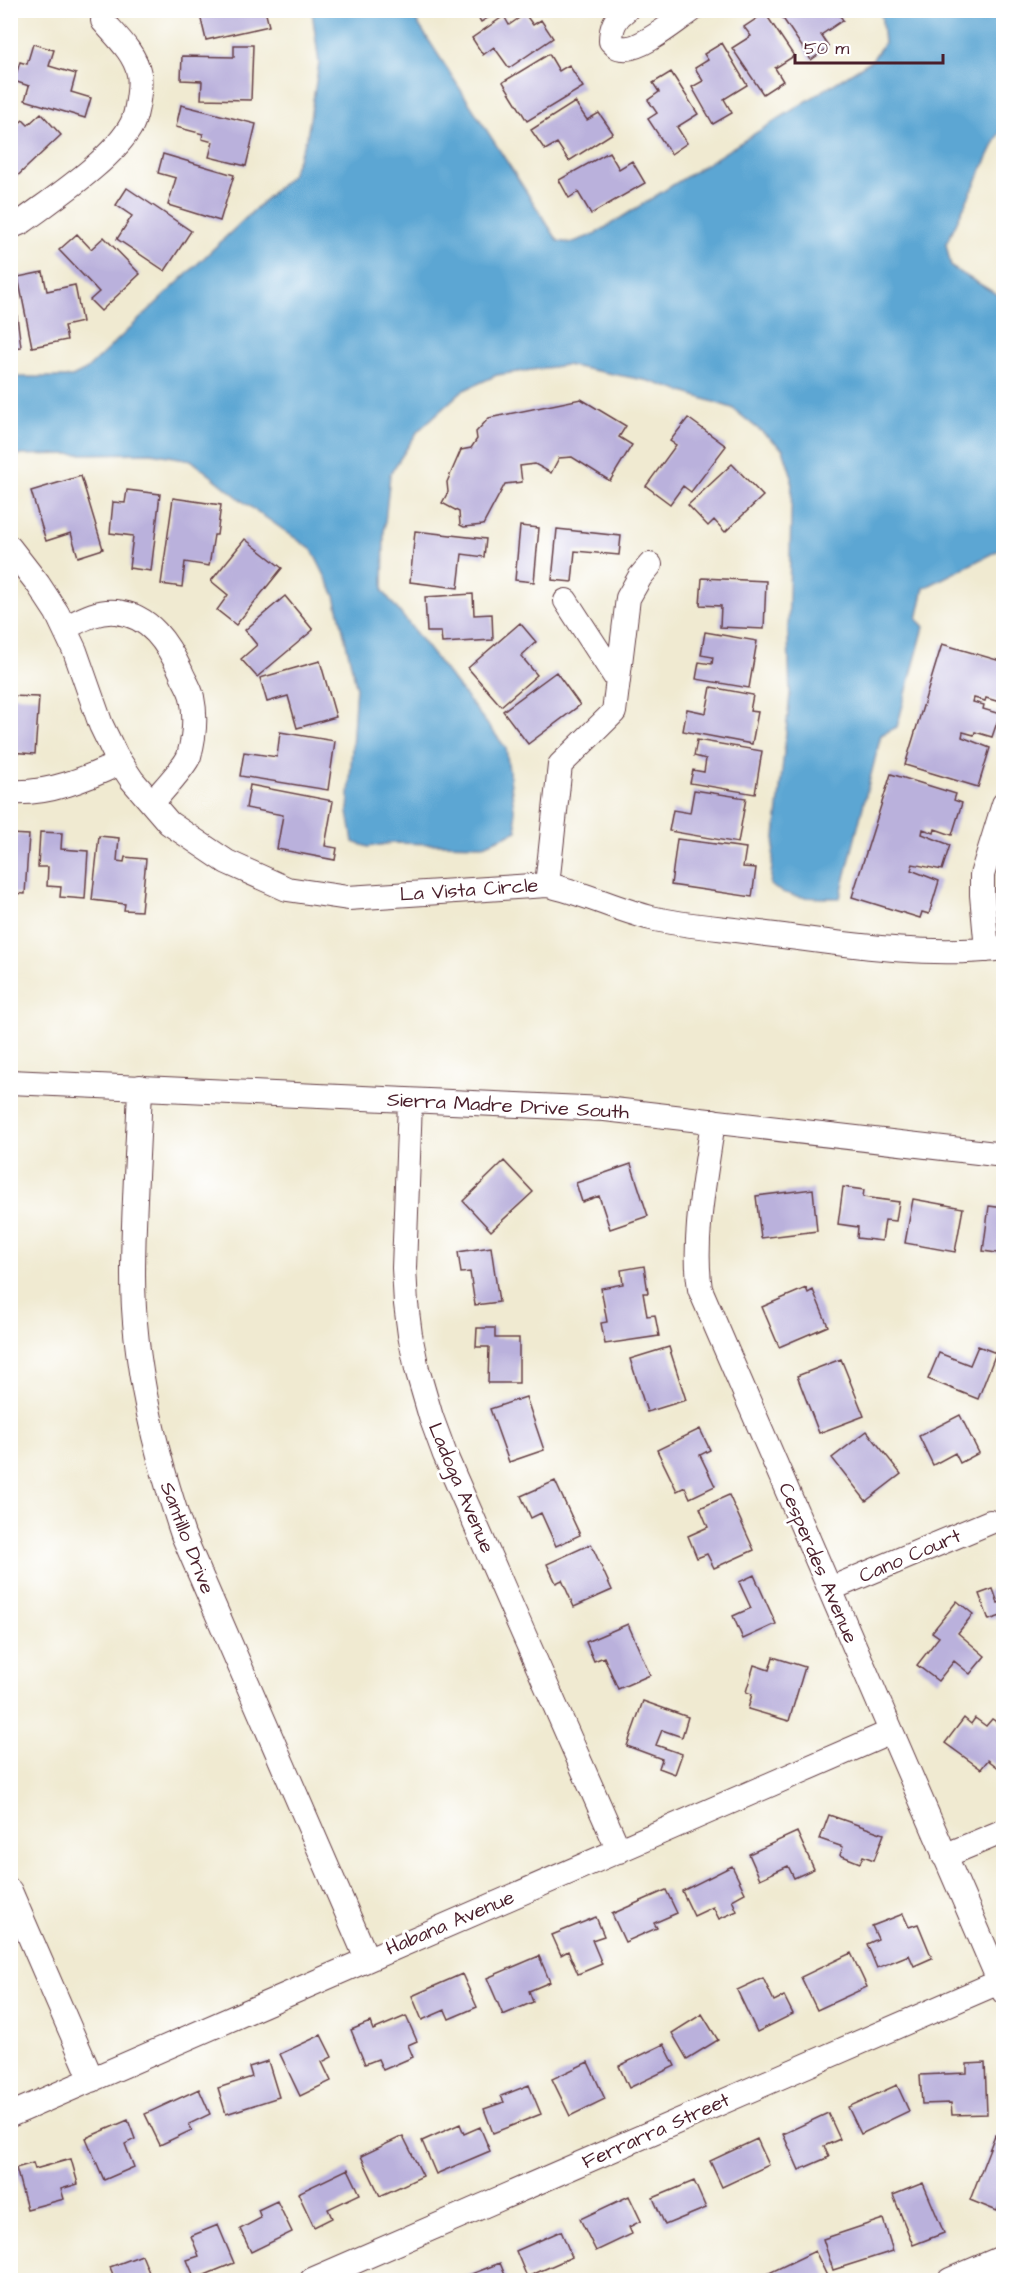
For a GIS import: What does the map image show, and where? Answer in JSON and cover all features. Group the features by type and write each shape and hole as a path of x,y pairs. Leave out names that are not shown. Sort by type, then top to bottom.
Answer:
{"street":[{"path":"626,10 614,23 611,34 611,40 621,48 630,48 642,43 686,12"},
{"path":"10,227 22,222 108,154 132,123 138,97 139,74 131,54 103,21"},
{"name":"La Vista Circle","path":"10,548 38,584 64,628 90,691 101,725 120,763 132,780 169,823 227,862 287,889 348,898 547,885 574,891 607,905 652,918 925,952 995,949"},
{"path":"547,885 560,765 614,712 628,598 650,565"},
{"path":"566,601 618,681"},
{"path":"64,628 94,614 116,612 135,617 152,627 176,660 192,694 195,712 194,729 188,759 152,803"},
{"path":"10,792 23,793 83,780 120,763"},
{"path":"995,949 982,895 982,875 1004,804"},
{"name":"Sierra Madre Drive South","path":"10,1082 605,1109 1004,1155"},
{"name":"Santillo Drive","path":"140,1087 133,1276 135,1314 143,1382 163,1474 183,1535 367,1959"},
{"name":"Ladoga Avenue","path":"410,1101 404,1268 410,1335 417,1369 445,1455 619,1851"},
{"name":"Cesperdes Avenue","path":"713,1121 698,1244 697,1270 700,1289 1001,1987"},
{"name":"Cano Court","path":"830,1589 990,1522"},
{"name":"Habana Avenue","path":"10,2115 891,1732"},
{"path":"944,1856 1004,1831"},
{"path":"10,1891 92,2080"},
{"name":"Ferrarra Street","path":"312,2280 1001,1987"},
{"path":"950,2280 1004,2257"}],"water":[{"path":"312,11 410,11 558,241 571,243 595,234 872,60 884,43 881,11 1003,11 1003,126 946,244 951,267 1003,298 1003,548 924,588 917,619 924,627 897,727 881,735 840,898 794,896 770,885 790,694 788,635 792,477 783,449 732,408 649,381 566,365 497,375 462,391 418,431 390,474 384,532 383,591 506,748 517,831 484,845 392,843 368,847 353,842 348,812 356,685 335,596 312,550 245,503 191,460 151,453 11,455 11,377 72,377 86,370 291,175 307,137 319,63"}],"building":[{"path":"220,10 265,10 269,26 206,40 200,15"},
{"path":"474,10 501,10 481,22"},
{"path":"784,10 836,10 843,20 821,35 829,47 811,60 780,14"},
{"path":"765,13 794,56 775,68 783,81 763,94 732,48 751,36 744,27"},
{"path":"525,14 533,25 541,20 553,38 509,68 494,47 483,55 472,38 504,16 509,25"},
{"path":"722,43 747,85 724,99 732,113 713,124 692,87 703,81 695,68 708,60 704,54"},
{"path":"33,44 54,50 49,66 76,74 71,92 91,98 85,118 25,100 29,86 14,81 20,62 27,64"},
{"path":"234,45 253,45 251,100 201,99 202,81 181,80 182,56 234,57"},
{"path":"549,54 559,71 569,65 583,87 527,121 503,82"},
{"path":"671,72 698,114 677,127 687,143 671,154 648,119 657,113 648,100 659,92 653,83"},
{"path":"575,102 587,120 599,113 613,133 569,161 557,143 545,150 531,130"},
{"path":"181,105 256,124 246,166 209,157 213,142 202,139 203,134 176,127"},
{"path":"41,113 61,135 10,183 10,131 23,120 28,125"},
{"path":"609,152 619,169 632,161 645,183 591,214 578,192 569,198 559,180"},
{"path":"163,154 234,175 220,221 168,205 176,178 158,173"},
{"path":"127,188 191,231 165,271 117,239 132,216 116,205"},
{"path":"77,234 91,249 104,237 140,274 101,311 90,300 99,292 59,250"},
{"path":"43,272 47,291 75,285 82,322 64,326 67,340 32,347 18,277"},
{"path":"15,301 21,347 10,348 10,302"},
{"path":"581,399 626,426 619,437 632,445 610,481 572,457 559,458 551,473 535,464 520,466 522,482 505,484 483,525 464,527 460,525 459,512 442,503 448,492 447,482 461,450 471,448 477,439 476,432 489,418"},
{"path":"688,418 726,446 691,492 683,486 670,504 646,486 676,445 670,441"},
{"path":"732,464 763,496 725,532 714,520 708,526 688,505"},
{"path":"81,476 103,549 78,557 71,533 46,541 31,491"},
{"path":"127,490 160,494 151,571 129,568 133,536 110,533 113,502 125,503"},
{"path":"173,498 221,505 217,535 214,535 209,566 185,562 182,587 161,584"},
{"path":"520,526 539,528 534,582 515,580"},
{"path":"557,529 621,536 619,555 575,551 572,582 552,580"},
{"path":"415,531 486,539 484,557 462,554 458,588 410,582"},
{"path":"245,539 282,568 236,625 217,610 228,595 211,581"},
{"path":"702,578 766,581 764,629 720,627 721,606 700,605"},
{"path":"473,594 474,615 492,614 493,640 442,643 441,632 427,632 425,597"},
{"path":"285,596 313,630 257,677 241,659 257,645 245,630"},
{"path":"520,623 536,642 521,656 537,675 501,706 468,668"},
{"path":"705,632 757,641 749,688 696,679 699,662 712,664 713,657 701,655"},
{"path":"942,644 1004,662 1003,703 986,698 985,701 974,698 973,702 984,705 983,709 1000,714 992,737 975,732 974,735 963,732 962,737 990,748 978,787 905,765"},
{"path":"320,661 336,717 297,728 288,696 267,702 260,678"},
{"path":"556,672 580,705 528,744 503,711"},
{"path":"711,687 753,695 750,711 758,712 752,744 683,731 687,709 706,713"},
{"path":"10,696 39,697 35,754 10,752"},
{"path":"280,732 335,741 328,790 240,776 244,752 277,757"},
{"path":"697,740 762,751 755,794 690,783 693,770 704,772 706,759 694,756"},
{"path":"891,774 956,794 954,800 962,803 952,835 935,829 934,833 923,829 922,834 950,845 942,870 913,864 911,870 939,881 929,914 922,912 920,918 852,897"},
{"path":"250,785 333,801 325,846 337,848 335,860 277,849 283,815 246,808"},
{"path":"694,790 746,798 738,843 669,831 673,810 690,813"},
{"path":"40,832 62,833 61,849 88,851 85,899 60,897 61,887 47,886 48,867 38,867"},
{"path":"10,834 29,835 25,894 10,893"},
{"path":"99,836 119,838 117,861 124,862 125,857 146,859 141,911 124,910 125,904 92,900"},
{"path":"677,839 746,848 743,867 756,868 752,897 671,885"},
{"path":"504,1161 533,1192 491,1231 463,1201"},
{"path":"631,1164 648,1216 610,1229 599,1196 582,1202 576,1183"},
{"path":"843,1187 864,1190 863,1197 899,1202 896,1221 885,1220 882,1241 857,1238 858,1227 838,1224"},
{"path":"813,1189 817,1231 761,1238 756,1196"},
{"path":"913,1199 963,1208 955,1252 905,1243"},
{"path":"989,1206 1004,1208 1004,1254 983,1251"},
{"path":"491,1247 499,1302 475,1305 470,1272 461,1273 458,1252"},
{"path":"644,1266 648,1293 643,1293 647,1316 655,1315 659,1336 605,1344 601,1323 607,1322 601,1288 623,1284 621,1270"},
{"path":"806,1288 808,1293 813,1290 828,1326 779,1347 762,1307"},
{"path":"477,1328 495,1328 495,1338 519,1338 519,1383 488,1383 489,1347 476,1347"},
{"path":"978,1346 996,1353 978,1399 928,1379 939,1353 970,1365"},
{"path":"669,1347 686,1400 647,1412 630,1359"},
{"path":"841,1359 864,1416 819,1433 797,1376"},
{"path":"526,1397 544,1450 509,1462 490,1409"},
{"path":"960,1415 979,1453 960,1463 955,1453 933,1465 919,1436"},
{"path":"700,1429 710,1450 700,1455 715,1486 690,1498 685,1487 677,1491 657,1450"},
{"path":"867,1431 901,1474 866,1501 832,1458"},
{"path":"555,1481 580,1535 556,1546 541,1513 531,1518 521,1496"},
{"path":"729,1495 754,1550 714,1568 707,1554 697,1558 688,1536 708,1527 700,1508"},
{"path":"591,1544 612,1590 574,1607 562,1580 556,1583 547,1564"},
{"path":"754,1575 776,1624 743,1639 733,1616 751,1608 739,1582"},
{"path":"993,1589 998,1603 1004,1601 1004,1615 989,1620 979,1594"},
{"path":"957,1601 973,1614 958,1633 985,1656 970,1674 954,1661 938,1681 917,1665 939,1637 932,1632"},
{"path":"628,1624 650,1675 618,1689 604,1657 594,1661 586,1642"},
{"path":"773,1657 805,1667 789,1721 748,1709 752,1694 746,1692 754,1665 769,1670"},
{"path":"643,1701 688,1717 682,1737 662,1730 656,1745 682,1754 675,1774 659,1768 662,1759 627,1746"},
{"path":"964,1718 971,1724 975,1718 986,1726 992,1719 1004,1727 1004,1772 988,1760 981,1769 945,1743"},
{"path":"829,1815 884,1834 874,1860 863,1856 860,1863 840,1855 843,1847 820,1839"},
{"path":"797,1832 814,1869 794,1878 788,1866 760,1879 749,1854"},
{"path":"732,1866 745,1893 732,1900 737,1911 719,1919 713,1907 694,1916 682,1891"},
{"path":"666,1890 677,1913 654,1923 657,1928 625,1942 612,1914"},
{"path":"903,1914 909,1927 918,1924 932,1958 914,1966 909,1955 877,1968 867,1944 878,1939 872,1926"},
{"path":"596,1917 604,1936 592,1940 602,1964 578,1974 568,1951 561,1955 552,1935"},
{"path":"851,1953 867,1987 817,2010 801,1977"},
{"path":"539,1956 550,1982 529,1991 533,2002 503,2015 487,1978"},
{"path":"462,1974 477,2007 449,2019 445,2010 422,2020 412,1996"},
{"path":"763,1978 774,2001 784,1996 793,2014 757,2032 737,1990"},
{"path":"702,2014 718,2040 687,2059 672,2033"},
{"path":"406,2016 417,2041 408,2045 413,2057 383,2070 378,2059 365,2064 351,2030 370,2022 373,2030"},
{"path":"321,2035 332,2057 322,2062 331,2081 300,2096 280,2054"},
{"path":"664,2044 675,2066 629,2088 619,2066"},
{"path":"268,2061 279,2097 226,2114 218,2088 252,2077 249,2067"},
{"path":"588,2062 605,2099 570,2116 552,2079"},
{"path":"985,2063 987,2114 952,2115 951,2103 922,2104 920,2075 967,2073 967,2064"},
{"path":"529,2085 541,2114 493,2133 484,2109 504,2102 501,2096"},
{"path":"897,2085 909,2111 861,2134 848,2107"},
{"path":"199,2089 210,2114 189,2124 192,2130 160,2145 145,2114"},
{"path":"828,2113 840,2139 824,2146 829,2157 799,2170 783,2134"},
{"path":"128,2120 135,2139 125,2144 134,2167 104,2180 86,2138"},
{"path":"460,2124 464,2134 480,2127 490,2151 436,2174 422,2141"},
{"path":"995,2135 1004,2139 1004,2194 997,2211 970,2200"},
{"path":"403,2136 423,2176 380,2196 361,2156"},
{"path":"757,2139 769,2165 722,2187 710,2161"},
{"path":"71,2159 78,2184 61,2189 64,2199 27,2209 16,2168 33,2163 35,2169"},
{"path":"348,2169 360,2194 328,2209 332,2218 314,2227 298,2193"},
{"path":"694,2181 706,2208 665,2225 653,2198"},
{"path":"923,2183 944,2233 913,2245 893,2195"},
{"path":"629,2196 641,2221 629,2227 632,2234 596,2251 580,2219"},
{"path":"277,2201 292,2232 251,2252 240,2229 261,2218 258,2210"},
{"path":"883,2219 893,2251 833,2270 823,2239"},
{"path":"218,2225 234,2263 195,2279 187,2260 199,2256 191,2236"},
{"path":"561,2231 572,2257 527,2277 516,2251"},
{"path":"815,2251 827,2276 819,2280 773,2280 769,2273"},
{"path":"142,2255 152,2280 115,2280 110,2267"},
{"path":"500,2263 507,2280 456,2280"}]}
